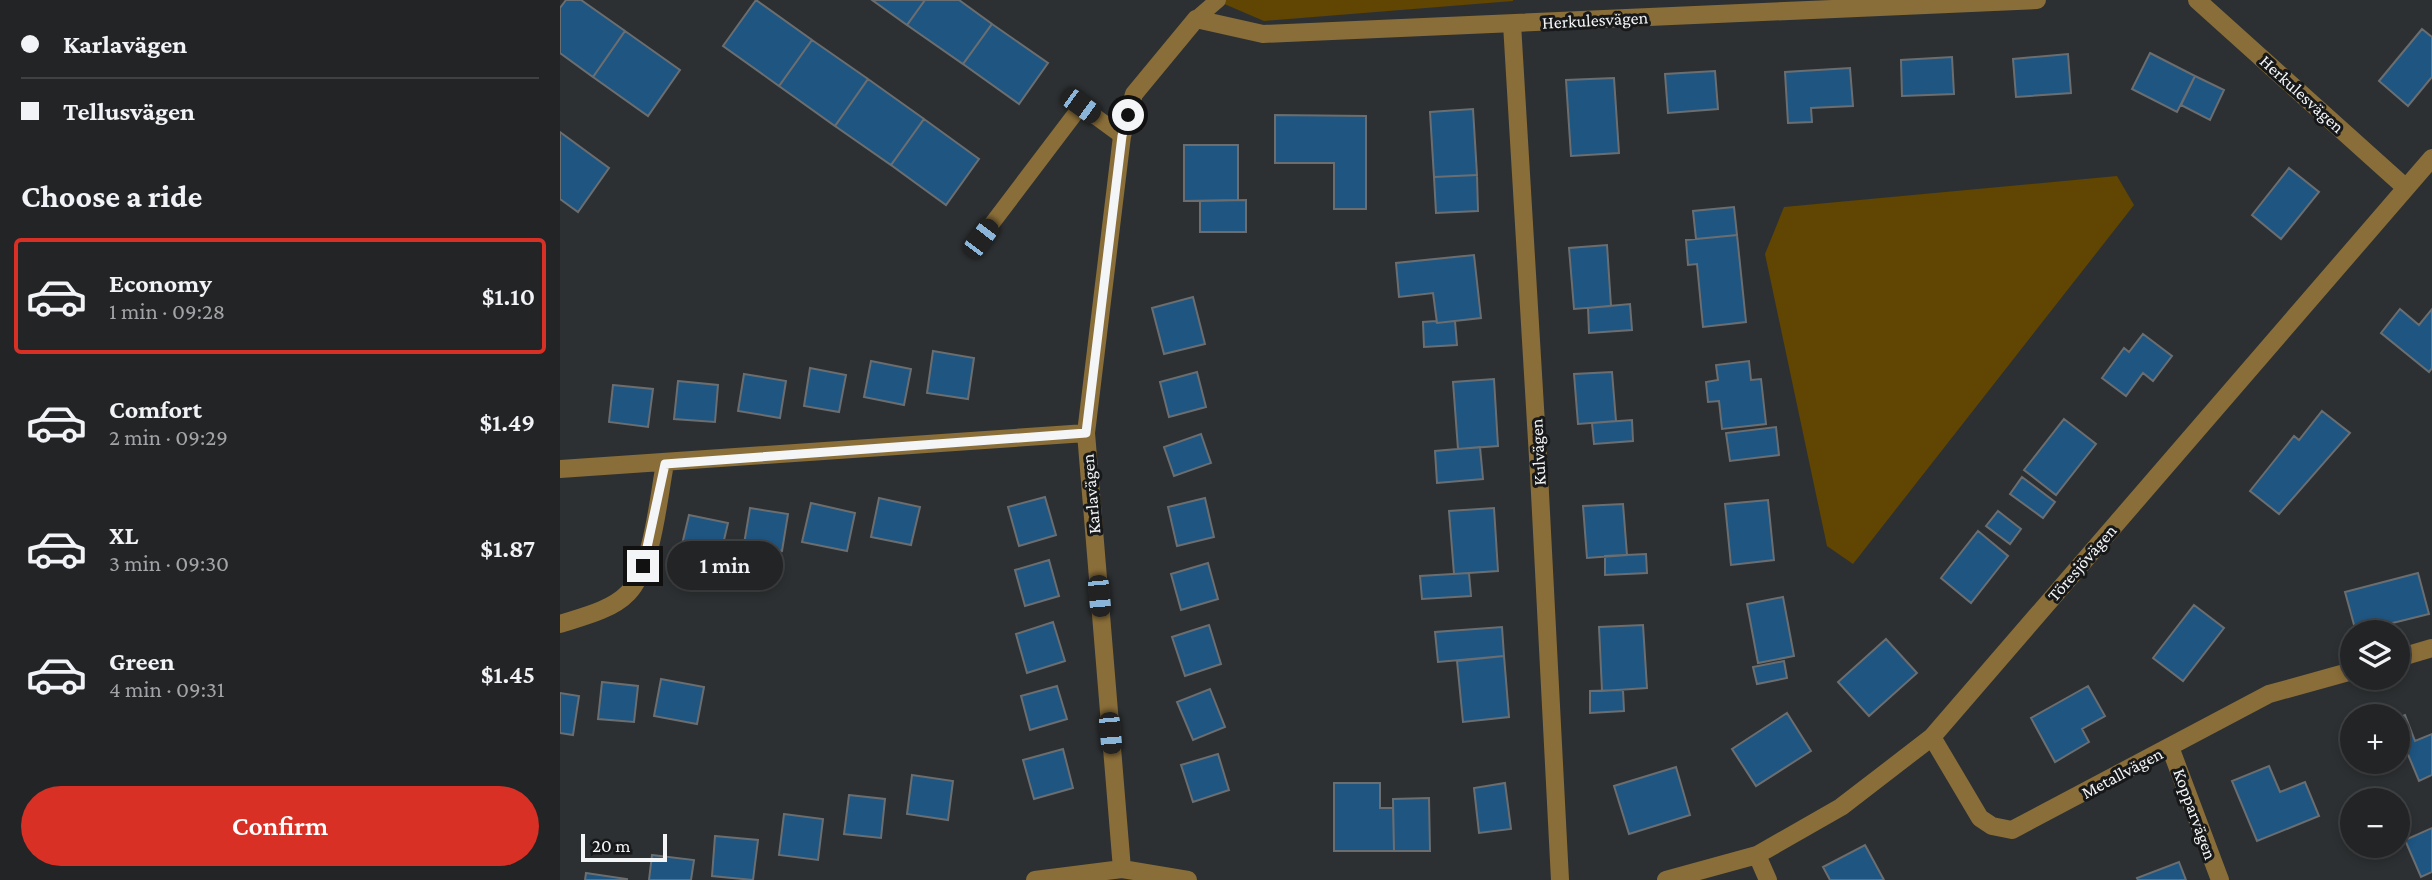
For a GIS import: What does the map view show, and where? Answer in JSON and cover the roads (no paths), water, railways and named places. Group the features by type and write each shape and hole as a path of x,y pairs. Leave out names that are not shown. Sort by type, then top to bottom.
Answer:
{"street":[{"name":"Herkulesvägen","path":"1196,19 1263,34 2037,0"},
{"name":"Herkulesvägen","path":"2197,0 2406,188"},
{"name":"Karlavägen","path":"1122,869 1086,433 1122,136 1134,94 1196,19"},
{"name":"Kulvägen","path":"1512,24 1560,880"},
{"name":"Töresjövägen","path":"1666,880 1757,855 1841,807 1932,737 2432,158"},
{"path":"560,469 665,464 1086,433"},
{"path":"560,624 612,605 629,592 648,549 665,464"},
{"path":"2410,654 2432,648"},
{"name":"Metallvägen","path":"1932,737 1980,818 1992,826 2012,830 2269,694 2340,674"},
{"name":"Kopparvägen","path":"2170,747 2220,880"},
{"path":"1757,855 1768,880"},
{"path":"1035,880 1122,869 1188,880"}],"lane":[{"path":"1196,19 1218,0"},
{"path":"981,238 1081,106 1122,136"}]}
